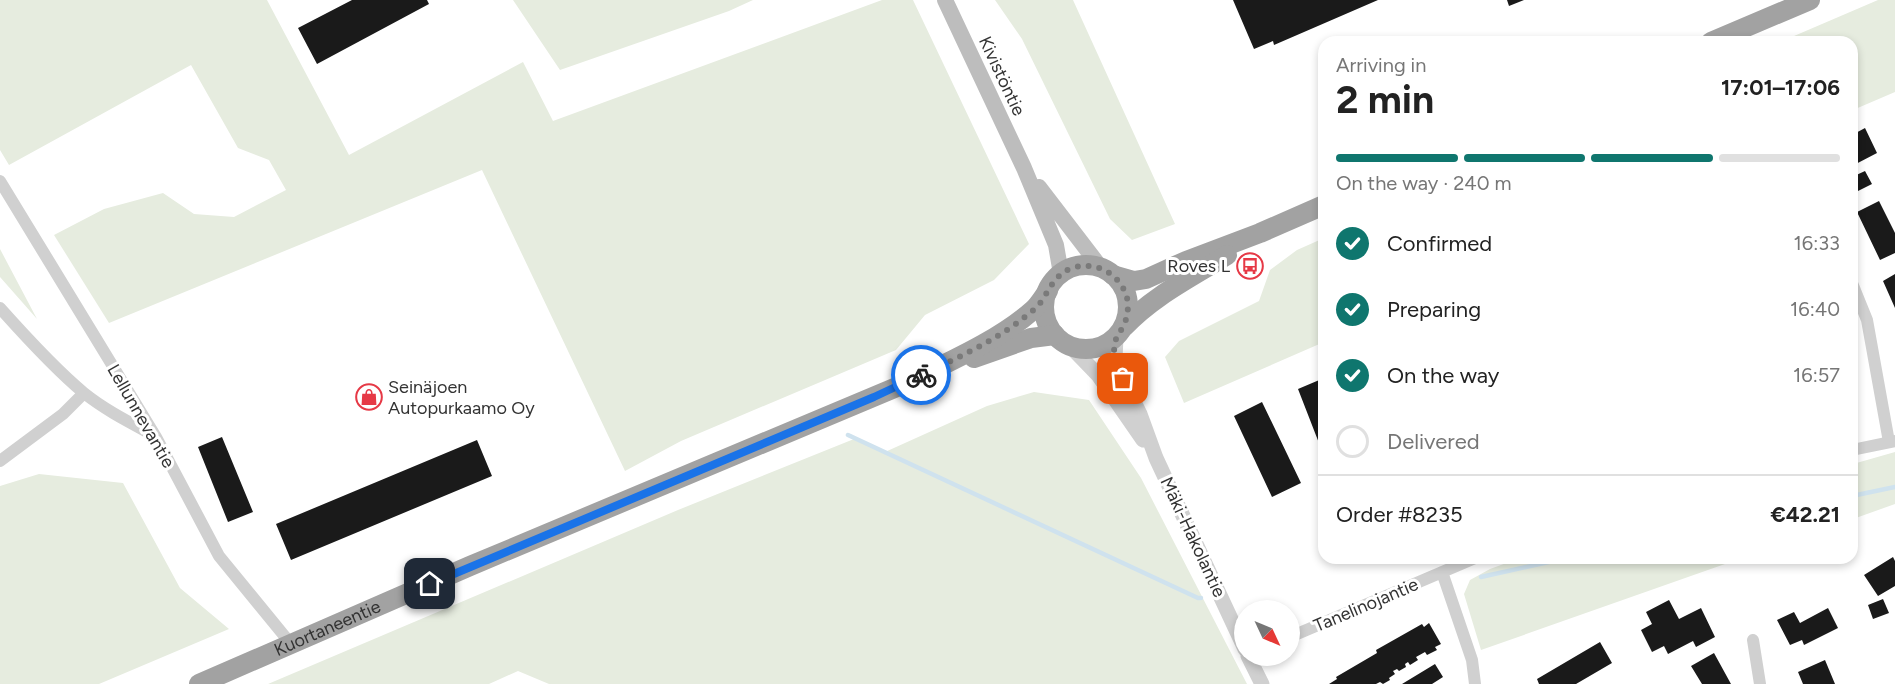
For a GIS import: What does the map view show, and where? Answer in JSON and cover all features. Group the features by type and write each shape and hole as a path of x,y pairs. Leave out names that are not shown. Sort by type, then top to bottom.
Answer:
{"highway":[{"path":"1724,36 1810,0"},
{"path":"1260,234 1155,300 1138,312 1119,333 1099,347 1079,348 1062,340 1049,326 1045,315 1045,303 1048,291 1061,274 1080,266 1091,266 1134,281 1146,279 1186,261 1260,234 1318,208"},
{"path":"1107,272 1121,284 1126,294 1128,306 1126,318 1119,333"},
{"name":"Kuortaneentie","path":"199,684 470,566 918,377 969,352 1018,322 1036,308 1048,291"},
{"name":"Kuortaneentie","path":"918,377 1031,338 1062,340"}],"main road":[{"name":"Kivistöntie","path":"945,0 1024,168 1056,245 1061,274"},
{"name":"Kivistöntie","path":"1024,168 1107,272"}],"street":[{"name":"Lellunnevantie","path":"0,181 156,437 219,556 291,644"},
{"path":"1858,298 1867,320 1892,441 1858,449"},
{"path":"0,308 23,334 84,393 156,437"},
{"name":"Mäki-Hakolantie","path":"1119,333 1115,359 1140,414 1156,458 1234,625"},
{"name":"Mäki-Hakolantie","path":"1062,340 1098,375 1156,458"},
{"path":"0,461 63,414 84,393"},
{"name":"Tanelinojantie","path":"1300,633 1461,564"},
{"path":"1442,572 1472,660 1475,684"},
{"path":"1753,640 1760,684"},
{"path":"1253,666 1262,684"}],"shaded area":[{"path":"0,0 267,0 349,155 523,62 553,121 882,0 913,0 1029,244 994,280 925,315 896,350 681,441 625,471 482,170 109,323 54,235 104,209 163,193 194,214 234,217 286,190 269,160 238,148 191,65 9,165 0,150"},
{"path":"513,0 753,0 729,11 560,70"},
{"path":"995,0 1073,0 1175,224 1132,240 1110,219 1022,39"},
{"path":"1878,0 1895,0 1895,92 1858,108 1858,36 1794,36"},
{"path":"1318,241 1318,345 1184,403 1165,357 1179,341 1259,301 1270,270 1297,250"},
{"path":"0,249 37,319 0,277"},
{"path":"1034,392 1089,400 1141,478 1234,659 1234,666 1238,666 1247,684 549,684 518,671 489,684 268,684 678,510 854,439 885,452 987,406"},
{"path":"1895,452 1895,504 1858,517 1858,463"},
{"path":"39,474 123,483 180,588 229,629 99,684 0,684 0,486"},
{"path":"1504,564 1725,564 1481,650 1464,594 1470,580"}],"building":[{"path":"352,0 427,0 429,4 317,64 298,28"},
{"path":"1233,0 1378,0 1274,45 1273,41 1254,49"},
{"path":"1507,0 1524,0 1509,6"},
{"path":"1865,128 1877,153 1858,163 1858,132"},
{"path":"1865,171 1872,184 1858,191 1858,174"},
{"path":"1879,201 1895,233 1895,253 1880,260 1858,212"},
{"path":"1895,274 1895,308 1883,281"},
{"path":"1318,381 1318,441 1298,389"},
{"path":"1262,402 1301,483 1272,497 1234,416"},
{"path":"222,437 253,512 228,522 198,447"},
{"path":"477,440 492,476 291,560 276,524"},
{"path":"1893,557 1895,586 1878,596 1864,575"},
{"path":"1883,599 1889,613 1873,619 1868,605"},
{"path":"1669,600 1679,619 1701,608 1715,637 1696,647 1693,641 1668,654 1664,646 1652,652 1641,630 1652,624 1646,612"},
{"path":"1828,608 1838,628 1804,645 1802,640 1790,645 1777,620 1794,612 1800,623"},
{"path":"1429,623 1441,644 1435,647 1437,650 1427,655 1425,652 1416,657 1418,660 1410,665 1408,662 1405,664 1406,667 1393,671 1395,674 1389,678 1390,680 1383,684 1380,682 1376,684 1329,684 1337,679 1336,677 1377,653 1376,650 1422,624 1424,627"},
{"path":"1600,642 1612,663 1576,684 1539,684 1537,679"},
{"path":"1714,653 1731,684 1702,684 1691,666"},
{"path":"1825,660 1835,684 1803,684 1798,672"},
{"path":"1435,664 1443,677 1432,684 1402,684"}],"waterway":[{"path":"848,435 1201,598"},
{"path":"1858,495 1895,487"},
{"path":"1481,577 1540,564"}],"way so far":[{"path":"921,375 969,352 1018,322 1036,308 1055,279 1061,274 1080,266 1091,266 1101,268 1113,275 1126,294 1128,306 1126,318 1122,329 1116,336 1114,346 1115,359 1123,379"}],"place":[{"name":"Roves L","path":"1250,266"},
{"name":"Seinäjoen Autopurkaamo Oy","path":"369,397"}],"route":[{"path":"430,584 874,397 921,375"}]}
